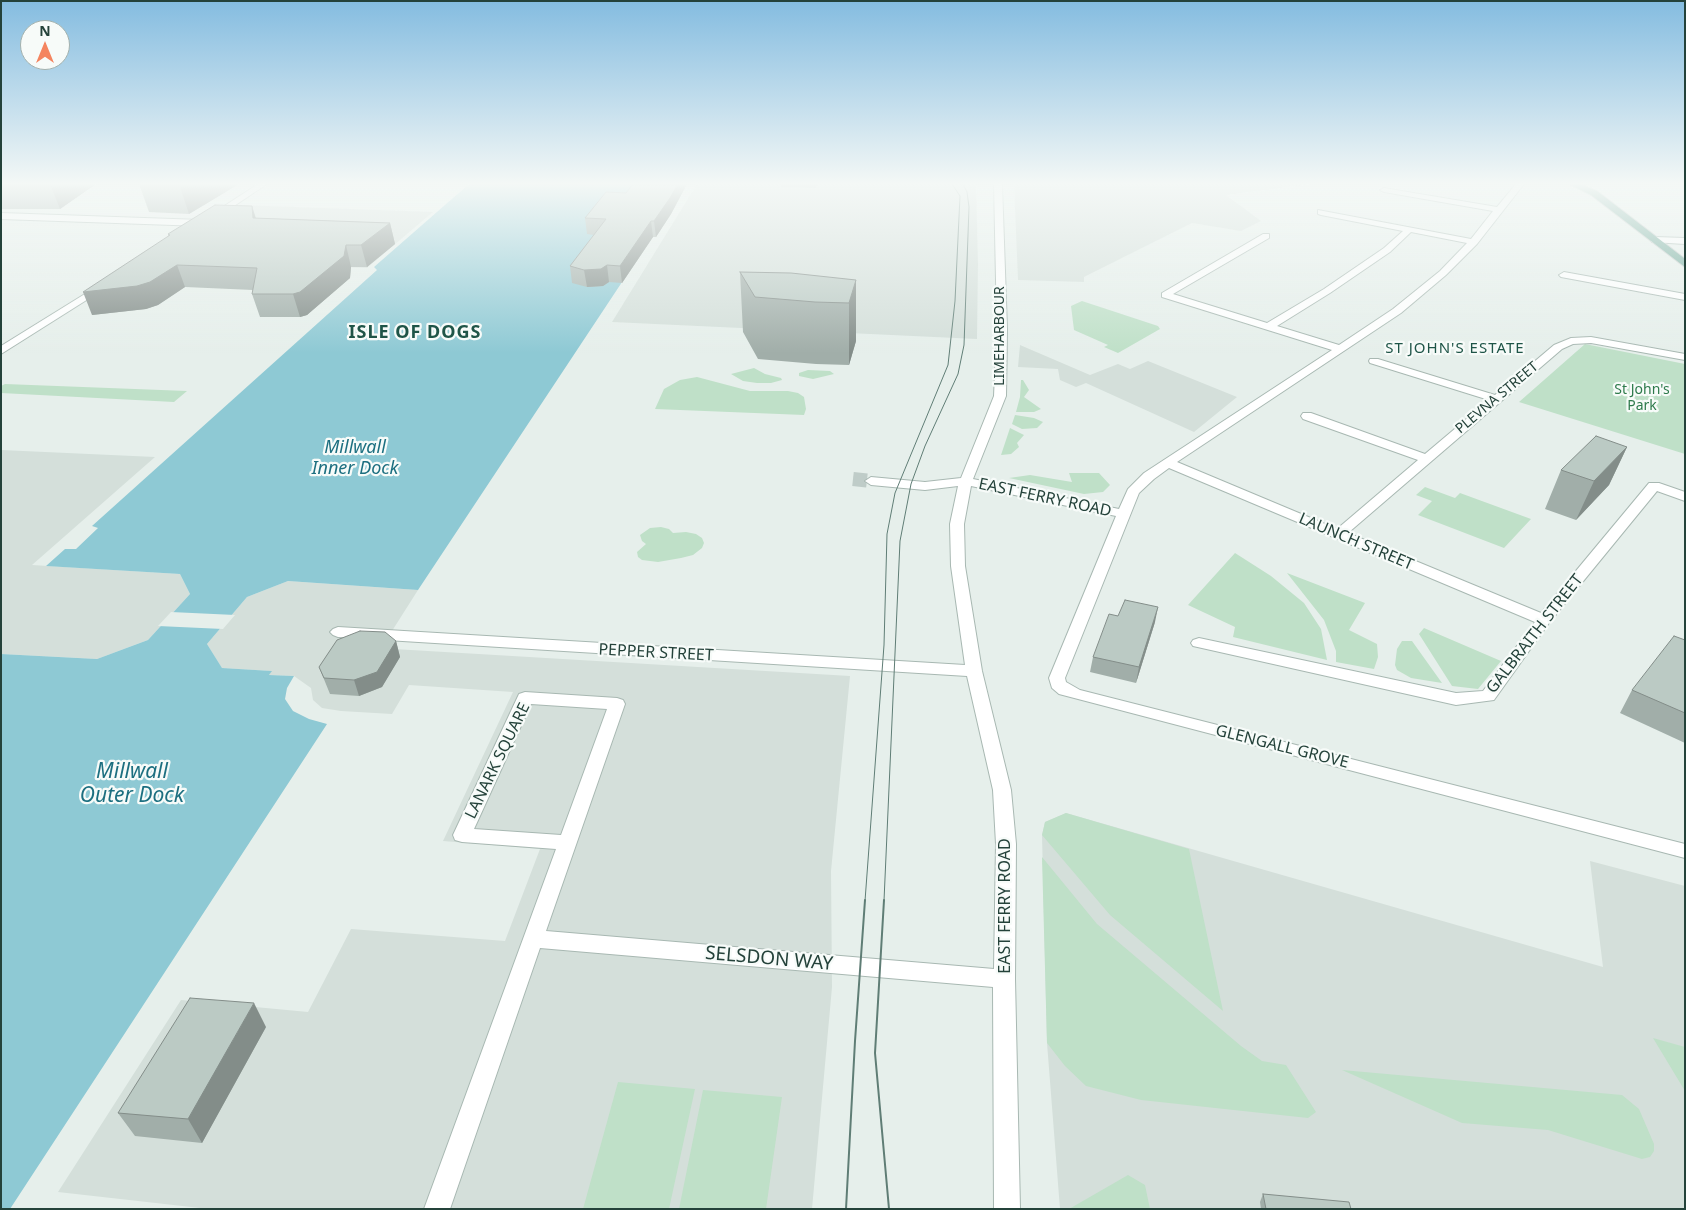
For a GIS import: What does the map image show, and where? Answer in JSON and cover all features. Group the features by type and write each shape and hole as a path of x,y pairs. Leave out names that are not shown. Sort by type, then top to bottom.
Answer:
{"main road":[{"path":"1656,240 1685,264"}],"street":[{"name":"LIMEHARBOUR","path":"966,482 1000,396 1002,348 999,240"},
{"path":"1258,240 1165,295 1341,349"},
{"path":"1268,327 1327,291 1387,250 1397,240"},
{"path":"1466,240 1474,242"},
{"path":"1669,240 1685,241"},
{"name":"EAST FERRY ROAD","path":"1007,1209 1004,979 1006,844 1002,790 974,671 964,614 958,558 957,524 966,482 1124,514 1133,492 1149,476 1397,311 1443,273 1474,242"},
{"path":"1564,274 1685,296"},
{"path":"1,351 111,281"},
{"name":"PLEVNA STREET","path":"1339,534 1548,355 1571,341 1591,340 1618,343 1685,357"},
{"path":"1374,361 1497,399"},
{"path":"1307,416 1426,459"},
{"name":"LAUNCH STREET","path":"1168,463 1544,620"},
{"path":"871,481 925,486 966,482"},
{"name":"GALBRAITH STREET","path":"1199,643 1456,699 1488,696 1544,620 1654,486 1685,497"},
{"name":"GLENGALL GROVE","path":"1124,514 1057,678 1058,684 1065,690 1685,851"},
{"name":"PEPPER STREET","path":"338,632 974,671"},
{"name":"LANARK SQUARE","path":"525,698 617,704 567,843 462,835 525,698"},
{"path":"437,1209 567,843"},
{"name":"SELSDON WAY","path":"534,939 1004,979"}],"shaded area":[{"path":"185,240 399,240 367,268 155,260"},
{"path":"662,240 977,240 977,339 612,322"},
{"path":"1016,240 1157,240 1084,277 1084,282 1018,280"},
{"path":"1020,345 1090,375 1118,364 1130,369 1148,361 1237,397 1194,432 1086,383 1076,387 1060,380 1058,369 1018,367"},
{"path":"1,450 155,457 32,565 180,574 190,594 148,640 97,659 1,654"},
{"path":"288,581 418,590 385,642 394,649 850,676 831,871 832,987 812,1209 209,1209 58,1192 181,1000 308,1012 351,929 505,941 540,849 443,841 513,692 409,685 392,714 341,711 322,708 313,700 311,688 294,676 269,675 271,671 222,668 207,644 247,597"},
{"path":"1066,813 1603,967 1590,861 1685,886 1685,1209 1060,1209 1047,1043 1042,835 1045,822"}],"green space":[{"path":"1082,301 1158,326 1160,329 1118,353 1104,347 1108,345 1074,330 1071,306"},
{"name":"St John's Park","path":"1585,344 1685,364 1685,454 1519,402"},
{"path":"754,368 782,380 771,383 757,383 743,381 731,374"},
{"path":"808,370 830,371 834,374 813,379 799,376 799,373"},
{"path":"697,377 750,391 788,391 798,393 804,397 806,409 804,415 655,409 664,389 680,380"},
{"path":"1021,380 1023,380 1029,390 1024,397 1041,409 1034,412 1016,412 1020,397"},
{"path":"5,384 187,391 174,402 1,393 1,386"},
{"path":"1015,415 1034,418 1043,422 1037,428 1022,429 1012,424"},
{"path":"1010,428 1024,435 1017,443 1019,447 1011,454 1001,455"},
{"path":"1069,473 1099,473 1110,485 1103,492 1084,494 1009,478 1030,475 1072,482"},
{"path":"1425,487 1455,498 1460,493 1531,519 1504,548 1418,515 1432,501 1416,495"},
{"path":"661,527 669,529 673,533 686,532 696,534 702,538 704,543 702,548 693,555 681,558 658,562 642,560 638,557 637,552 646,544 642,541 640,535 650,528"},
{"path":"1235,553 1271,576 1304,603 1321,629 1327,660 1233,637 1235,627 1188,605"},
{"path":"1287,573 1365,603 1349,630 1377,644 1378,657 1374,669 1336,662 1336,651 1324,620"},
{"path":"1424,628 1501,661 1478,689 1452,686 1419,634"},
{"path":"1402,641 1412,641 1442,683 1411,678 1397,670 1395,665 1397,649"},
{"path":"1066,813 1189,849 1223,1011 1110,915 1042,835 1045,822"},
{"path":"1042,857 1097,924 1241,1046 1262,1061 1286,1065 1316,1112 1308,1118 1141,1100 1086,1086 1065,1066 1047,1043"},
{"path":"1653,1038 1685,1047 1685,1091"},
{"path":"1342,1070 1622,1095 1639,1109 1654,1144 1654,1151 1650,1157 1642,1159 1548,1130 1462,1123"},
{"path":"618,1082 695,1089 669,1209 583,1209"},
{"path":"703,1090 782,1097 766,1209 679,1209"},
{"path":"1128,1175 1145,1185 1150,1209 1069,1209"}],"water":[{"path":"404,240 650,240 418,590 288,581 247,597 207,644 222,668 272,671 269,675 294,676 287,688 285,699 293,711 309,719 327,724 10,1209 1,1209 1,654 97,659 148,640 190,594 180,574 46,566 65,549 76,549 98,528 92,526 377,270 374,267"}],"pier":[{"path":"171,612 235,615 223,629 158,626"}],"building":[{"path":"162,240 367,240 361,245 346,245 344,256 300,292 293,294 252,294 257,268 177,265 150,282 137,286 83,292"},
{"path":"590,240 638,240 620,266 607,265 601,269 584,270 570,266"},
{"path":"740,272 791,273 856,280 849,303 815,302 755,297"},
{"path":"1596,436 1627,447 1594,481 1561,470"},
{"path":"1125,600 1158,607 1139,667 1093,657 1109,614 1118,616"},
{"path":"360,631 385,632 396,641 377,672 354,680 324,678 319,667 337,640"},
{"path":"1674,636 1685,640 1685,713 1632,690"},
{"path":"190,998 254,1003 188,1119 118,1113"},
{"path":"1263,1194 1349,1202 1351,1209 1266,1209"}],"tunnel":[{"path":"853,479 871,481"}],"tram line":[{"path":"865,901 884,645 887,534 895,493 948,365 955,301 958,240"},
{"path":"884,901 900,541 911,484 925,446 958,374 964,345 968,240"},
{"path":"846,1209 865,900"},
{"path":"884,900 875,1053 889,1209"}],"district":[{"name":"ISLE OF DOGS","path":"415,333"},
{"name":"ST JOHN'S ESTATE","path":"1455,349"}],"water label":[{"name":"Millwall Inner Dock","path":"355,458"},
{"name":"Millwall Outer Dock","path":"132,784"}]}
